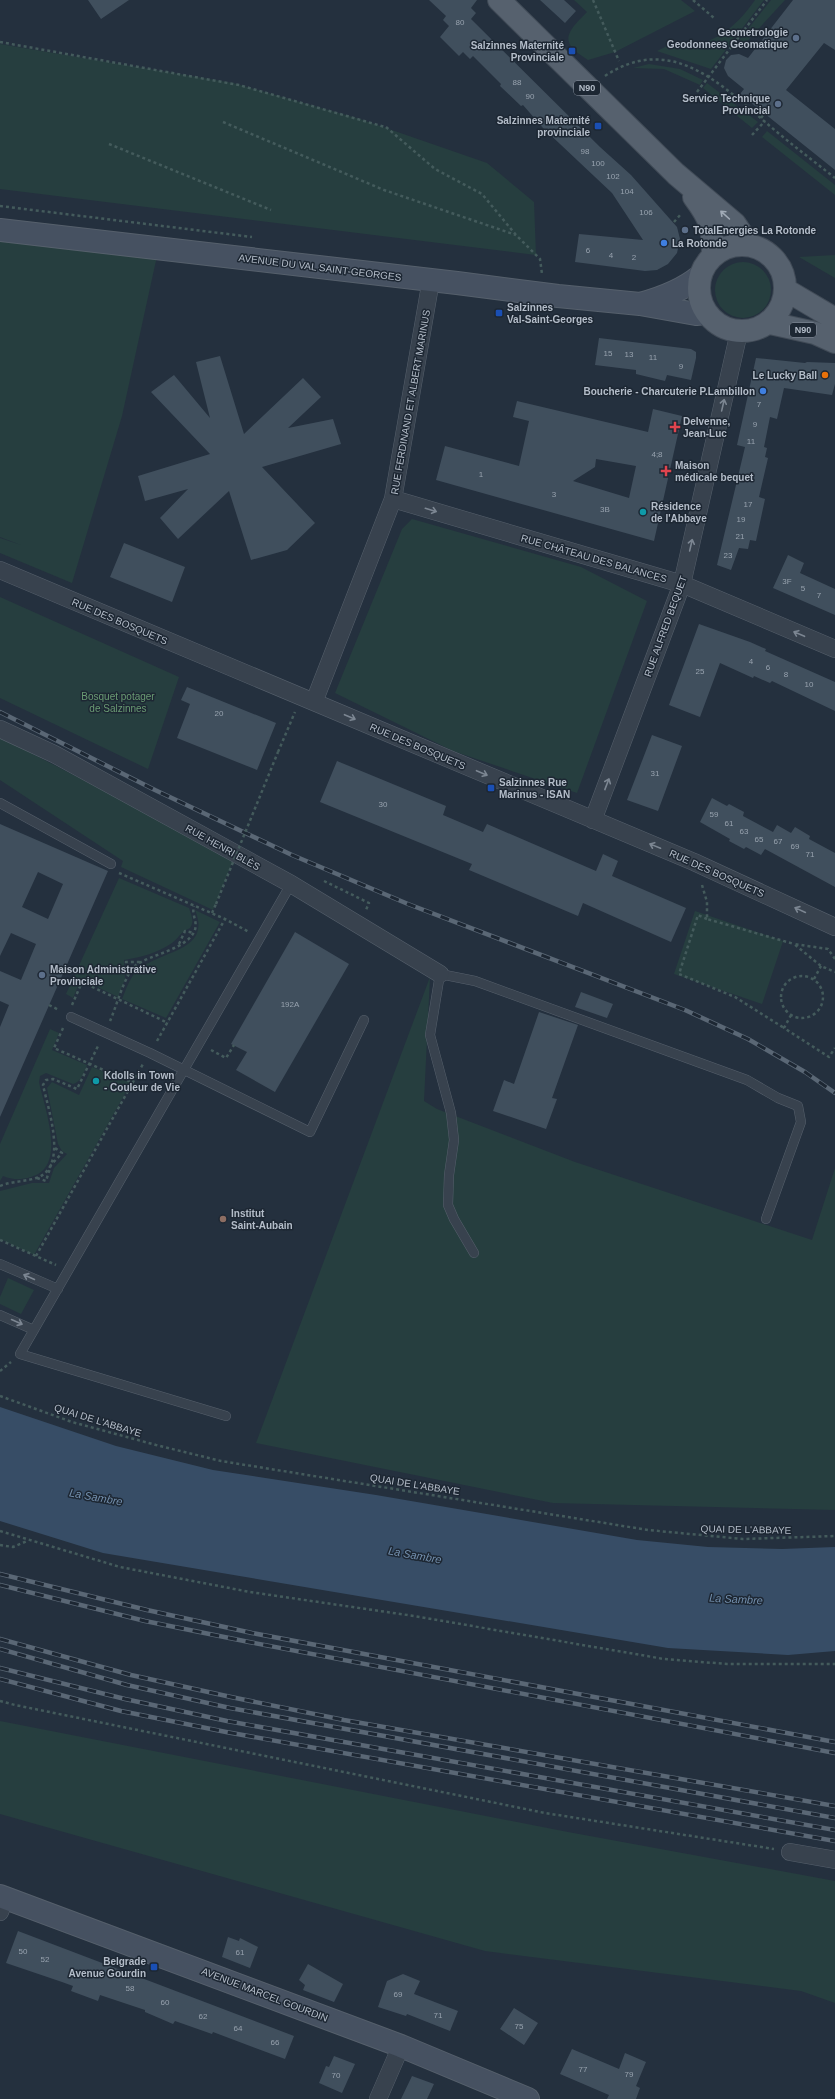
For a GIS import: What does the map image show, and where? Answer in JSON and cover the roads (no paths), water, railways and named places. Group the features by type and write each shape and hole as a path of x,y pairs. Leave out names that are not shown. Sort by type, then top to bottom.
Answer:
{"main road":[{"name":"N90","path":"499,0 676,174 735,224 749,245"},
{"name":"N90","path":"676,174 706,213 713,228 713,256"},
{"name":"AVENUE DU VAL SAINT-GEORGES","path":"0,230 558,296 640,304 696,314 706,313"},
{"path":"736,245 749,245 758,248 774,258 785,279 786,290 781,308 770,323 754,331 739,332 720,326 706,313 700,301 698,289 700,276 713,256 724,249 736,245"},
{"name":"AVENUE DU VAL SAINT-GEORGES","path":"640,304 662,298 690,284 700,276"},
{"name":"N90","path":"786,290 830,312"},
{"name":"N90","path":"770,323 815,333 835,342"},
{"name":"AVENUE MARCEL GOURDIN","path":"2,1902 401,2046 528,2099"}],"street":[{"name":"RUE FERDINAND ET ALBERT MARINUS","path":"308,699 393,499 431,280"},
{"name":"RUE ALFRED BEQUET","path":"593,820 682,584 739,332"},
{"name":"RUE CHÂTEAU DES BALANCES","path":"393,499 682,584 835,649"},
{"name":"RUE DES BOSQUETS","path":"0,570 694,862 835,926"},
{"name":"RUE HENRI BLÈS","path":"0,730 54,754 291,884 440,974"},
{"path":"790,1852 835,1860"},
{"path":"378,2099 401,2046"}],"lane":[{"path":"0,804 112,867"},
{"path":"226,1416 20,1354 291,884"},
{"path":"474,1253 454,1219 448,1205 448,1175 454,1140 451,1113 430,1035 440,974 475,981 747,1080 778,1098 798,1106 801,1122 766,1219"},
{"path":"71,1013 104,1032 310,1132 364,1020"},
{"path":"0,1264 58,1290"},
{"path":"0,1315 34,1330"}],"water":[{"name":"La Sambre","path":"0,1407 116,1446 213,1470 376,1495 637,1540 708,1547 782,1549 835,1547 835,1651 788,1655 668,1648 103,1553 0,1521"}],"railway":[{"path":"0,712 155,790 292,855 408,904 685,1010 748,1039 805,1072 835,1093"},
{"path":"0,1574 147,1610 252,1633 835,1742"},
{"path":"0,1585 145,1621 249,1642 835,1753"},
{"path":"0,1639 131,1675 344,1720 835,1806"},
{"path":"0,1649 127,1685 230,1708 835,1818"},
{"path":"0,1668 125,1699 227,1721 835,1830"},
{"path":"0,1679 121,1711 226,1732 835,1841"}],"place":[{"name":"Geometrologie Geodonnees Geomatique","path":"796,38"},
{"name":"Salzinnes Maternité Provinciale","path":"572,51"},
{"name":"Service Technique Provincial","path":"778,104"},
{"name":"Salzinnes Maternité provinciale","path":"598,126"},
{"name":"TotalEnergies La Rotonde","path":"685,230"},
{"name":"La Rotonde","path":"664,243"},
{"name":"Salzinnes Val-Saint-Georges","path":"499,313"},
{"name":"Le Lucky Ball","path":"825,375"},
{"name":"Boucherie - Charcuterie P.Lambillon","path":"763,391"},
{"name":"Delvenne, Jean-Luc","path":"675,427"},
{"name":"Maison médicale bequet","path":"666,471"},
{"name":"Résidence de l'Abbaye","path":"643,512"},
{"name":"Salzinnes Rue Marinus - ISAN","path":"491,788"},
{"name":"Maison Administrative Provinciale","path":"42,975"},
{"name":"Kdolls in Town - Couleur de Vie","path":"96,1081"},
{"name":"Institut Saint-Aubain","path":"223,1219"},
{"name":"Belgrade Avenue Gourdin","path":"154,1967"}],"park label":[{"name":"Bosquet potager de Salzinnes","path":"118,702"}]}
